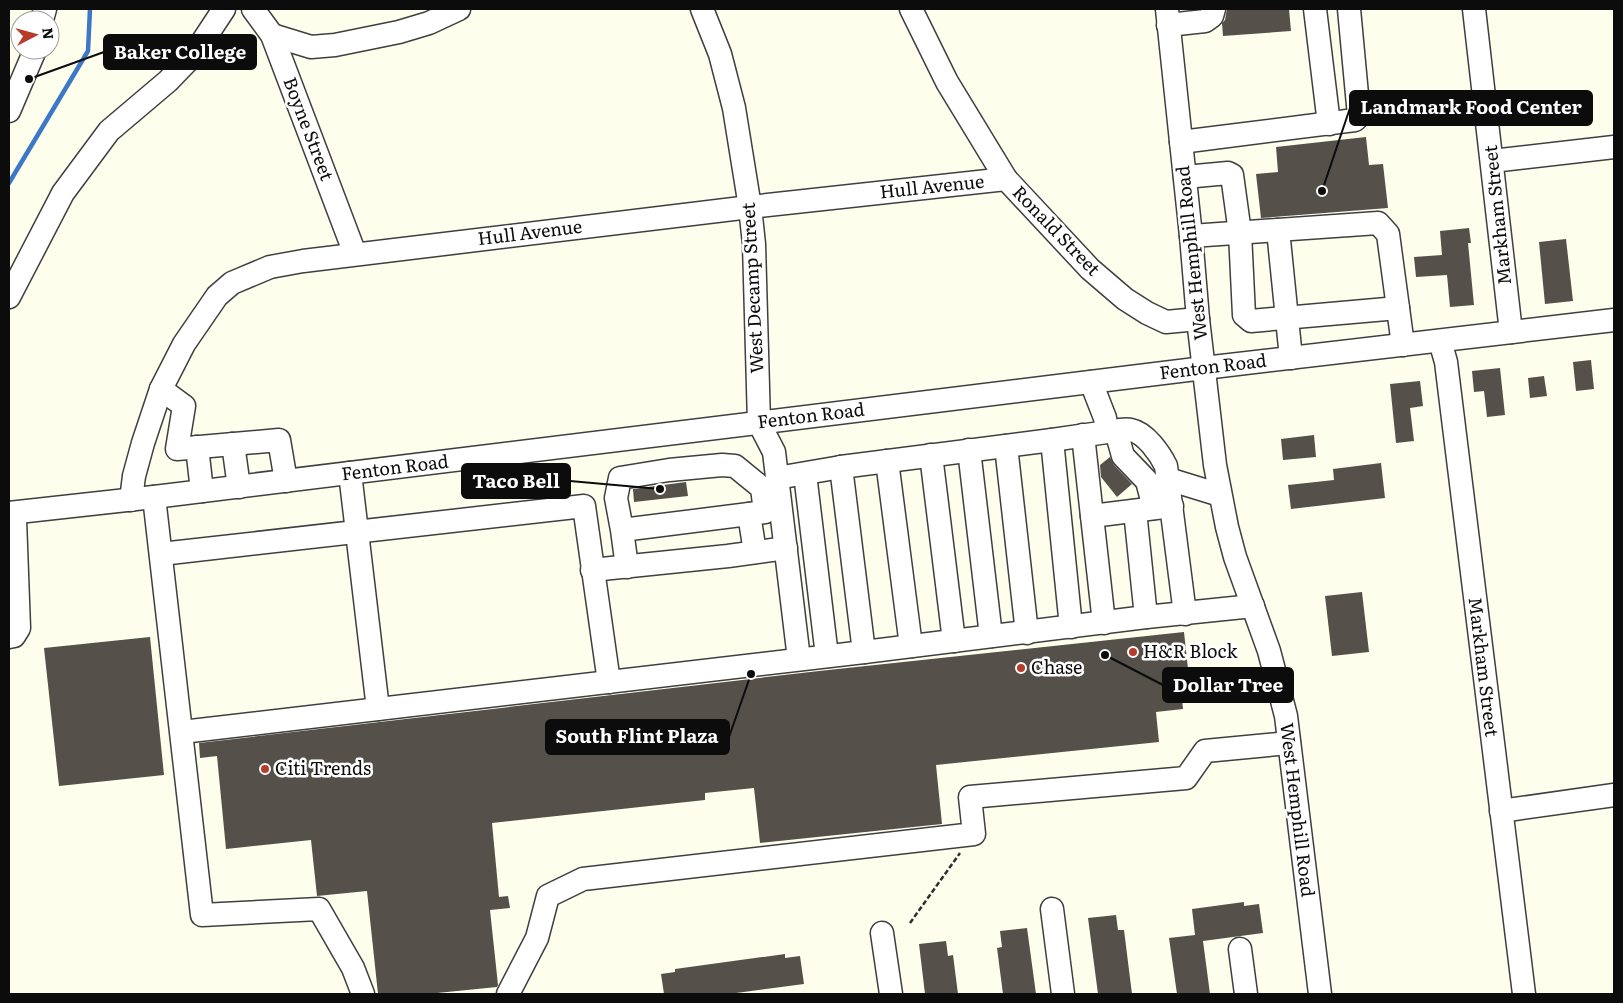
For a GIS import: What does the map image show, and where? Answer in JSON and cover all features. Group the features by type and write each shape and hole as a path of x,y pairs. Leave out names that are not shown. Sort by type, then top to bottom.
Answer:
{"street":[{"path":"9,297 63,193 104,138 168,81 195,52 224,9"},
{"name":"Boyne Street","path":"253,9 272,35 355,254"},
{"path":"272,35 311,48 335,46 399,32 429,23 459,9"},
{"name":"West Decamp Street","path":"702,9 720,54 734,108 750,207 754,244 759,423"},
{"name":"Ronald Street","path":"911,9 947,82 1006,179 1090,269 1125,299 1166,322 1198,319"},
{"path":"1168,17 1205,21 1212,16 1214,9"},
{"path":"1315,9 1329,124"},
{"path":"1181,142 1355,120 1359,116 1349,9"},
{"name":"Markham Street","path":"1474,9 1511,332"},
{"name":"West Hemphill Road","path":"1168,17 1198,319 1220,495 1235,557 1269,651 1286,716 1320,994"},
{"path":"10,106 31,60"},
{"path":"1492,161 1614,147"},
{"path":"1185,177 1228,173 1232,175 1240,233 1244,316 1251,321 1398,308"},
{"name":"Hull Avenue","path":"131,500 134,476 146,433 161,390 184,344 217,296 232,283 270,267 355,254 1006,179"},
{"path":"1191,236 1378,223 1388,234 1403,345"},
{"path":"1278,230 1291,358"},
{"name":"Fenton Road","path":"12,516 1204,368 1614,320"},
{"name":"Markham Street","path":"1440,341 1446,362 1524,994"},
{"path":"1091,382 1123,456 1147,481 1185,614"},
{"path":"161,390 184,406 177,449 279,440 286,481"},
{"path":"759,423 774,452 799,659"},
{"path":"777,478 841,467 1131,430 1144,436 1160,454 1166,466 1168,479 1154,508 1146,617"},
{"path":"1083,435 1104,623"},
{"path":"1052,440 1071,627"},
{"path":"234,444 239,487"},
{"path":"1006,446 1027,632"},
{"path":"197,447 202,491"},
{"path":"969,450 991,636"},
{"path":"931,455 954,641"},
{"path":"887,461 911,646"},
{"path":"622,530 765,512 762,488 735,466 722,465 668,470 620,478 616,498 627,567"},
{"path":"841,467 864,652"},
{"path":"350,473 378,709"},
{"path":"805,474 827,656"},
{"path":"1168,479 1220,495"},
{"path":"154,497 202,915 319,909 353,968 363,994"},
{"path":"161,554 357,530 584,506 609,682"},
{"path":"1092,516 1154,508"},
{"path":"749,514 755,552"},
{"path":"9,637 14,636 19,628 12,516"},
{"path":"592,570 786,548"},
{"path":"182,732 1146,617 1254,606"},
{"path":"508,994 537,938 548,896 583,879 974,834 970,797 1186,778 1205,751 1289,743"},
{"path":"1502,812 1614,795"},
{"path":"1052,909 1063,994"},
{"path":"882,933 891,994"},
{"path":"1240,949 1246,994"}],"path":[{"path":"910,923 974,834"}],"building":[{"path":"1227,9 1289,9 1291,31 1223,36 1222,23 1225,20"},
{"path":"1366,137 1369,165 1383,164 1388,208 1261,218 1256,174 1278,172 1276,147"},
{"path":"1469,228 1471,243 1468,243 1474,305 1450,307 1447,275 1416,277 1414,257 1442,255 1440,231"},
{"path":"1566,239 1573,301 1545,304 1539,242"},
{"path":"1591,360 1594,389 1576,391 1573,362"},
{"path":"1500,368 1505,415 1487,417 1484,391 1474,392 1472,371"},
{"path":"1544,376 1547,396 1530,398 1528,378"},
{"path":"1420,381 1423,406 1410,408 1414,441 1396,443 1390,384"},
{"path":"1314,435 1316,457 1283,460 1281,439"},
{"path":"1110,457 1114,465 1132,484 1117,497 1101,477 1100,465"},
{"path":"1381,463 1385,498 1291,509 1288,485 1334,480 1333,469"},
{"path":"686,482 688,496 634,502 633,489"},
{"path":"1362,592 1369,652 1332,656 1325,596"},
{"path":"1184,632 1188,669 1179,670 1183,709 1156,712 1159,742 936,765 942,824 760,843 754,788 705,793 705,800 492,823 499,897 508,896 510,908 490,910 497,987 427,994 378,994 367,891 317,896 311,840 226,849 217,756 200,758 199,743 819,671"},
{"path":"150,637 164,775 59,786 44,648"},
{"path":"1244,902 1244,906 1259,904 1263,933 1203,941 1210,994 1177,994 1169,938 1195,935 1192,909"},
{"path":"1116,915 1118,930 1124,930 1132,994 1098,994 1088,918"},
{"path":"1027,928 1036,994 1003,994 997,948 1002,947 1000,931"},
{"path":"946,941 948,956 953,955 958,994 925,994 919,944"},
{"path":"785,954 785,958 800,956 804,984 729,994 664,994 661,974 675,972 675,969"}],"waterway":[{"path":"9,183 88,51 90,9"}],"place":[{"name":"Baker College","path":"29,79"},
{"name":"Landmark Food Center","path":"1322,191"},
{"name":"Taco Bell","path":"660,489"},
{"name":"H&R Block","path":"1133,652"},
{"name":"Dollar Tree","path":"1105,655"},
{"name":"Chase","path":"1021,668"},
{"name":"South Flint Plaza","path":"751,674"},
{"name":"Citi Trends","path":"265,769"}]}
